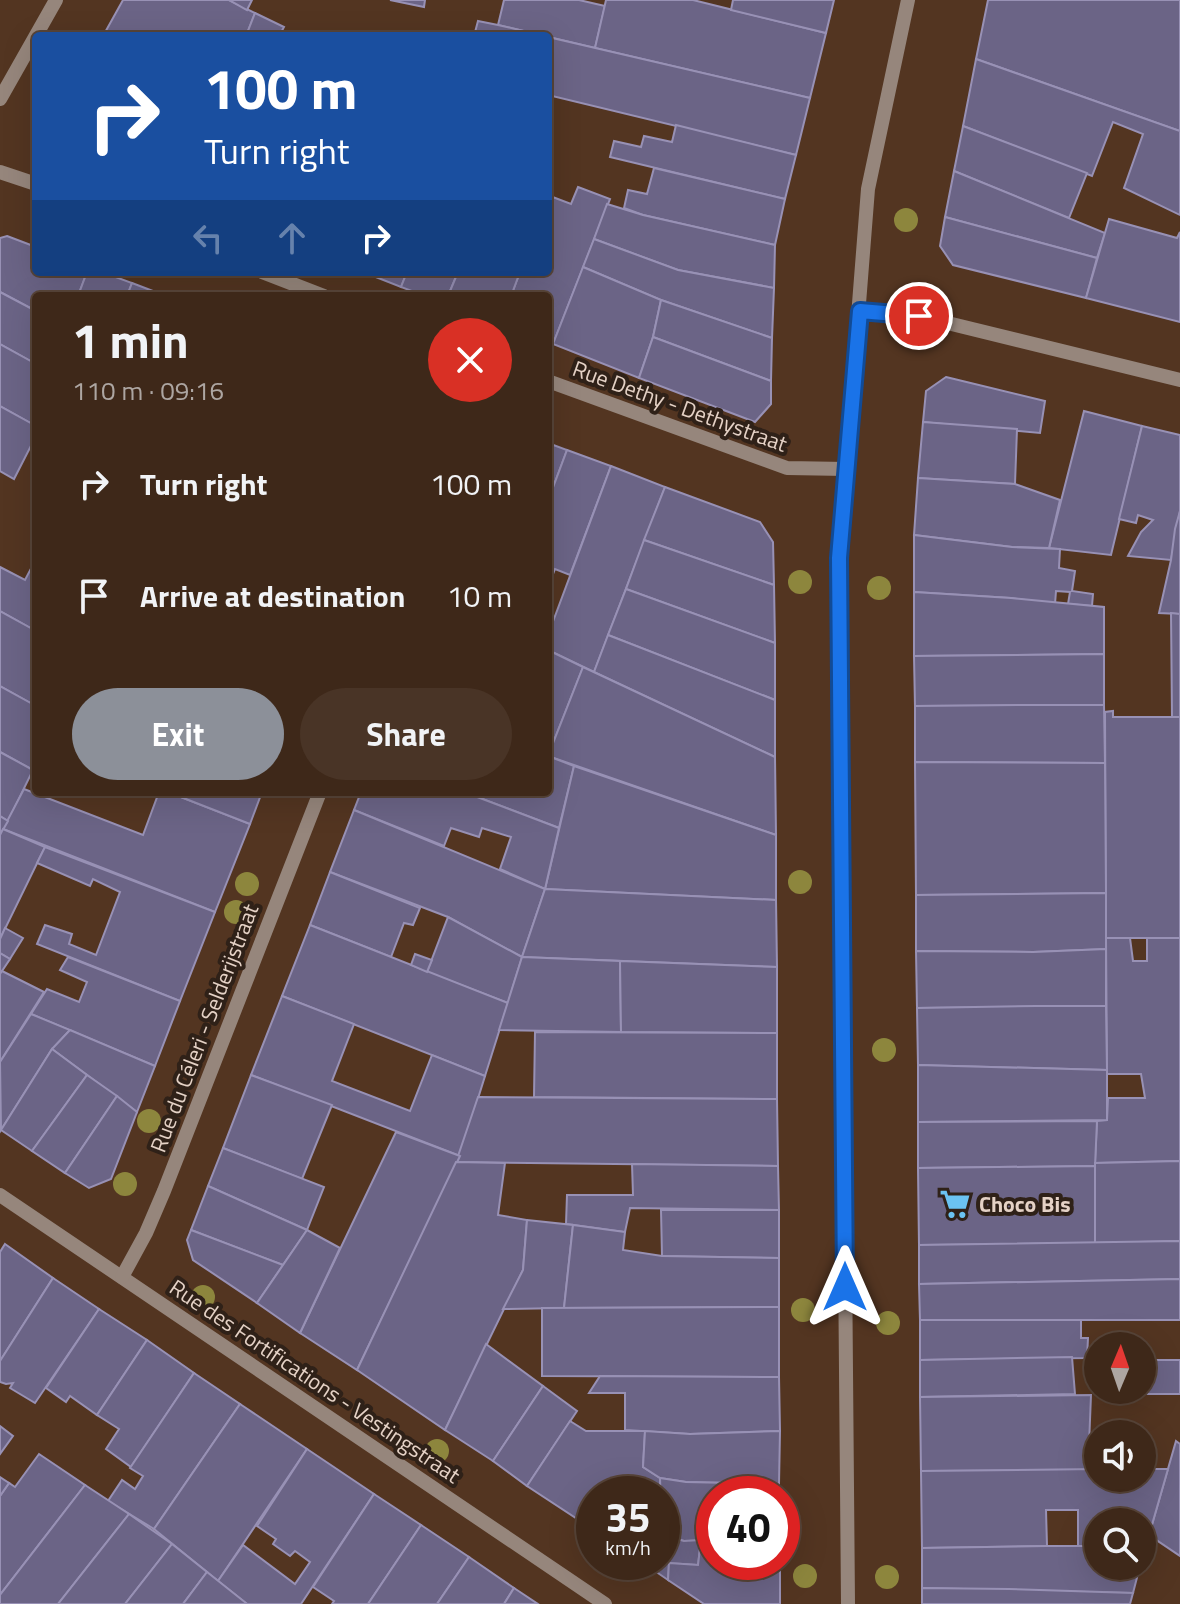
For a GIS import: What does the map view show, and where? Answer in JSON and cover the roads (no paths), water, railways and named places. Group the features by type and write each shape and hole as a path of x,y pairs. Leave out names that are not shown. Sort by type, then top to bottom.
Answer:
{"street":[{"path":"38,32 56,0"},
{"path":"848,1604 839,558 868,189 908,0"},
{"path":"0,99 32,42"},
{"path":"0,172 32,183"},
{"path":"272,276 314,292"},
{"path":"860,311 919,316 1180,380"},
{"name":"Rue Dethy - Dethystraat","path":"552,382 787,468 846,469"},
{"name":"Rue du Céleri - Selderijstraat","path":"122,1277 164,1191 318,796"},
{"name":"Rue des Fortifications - Vestingstraat","path":"0,1195 605,1604"}],"place":[{"name":"Choco Bis","path":"955,1204"}]}
